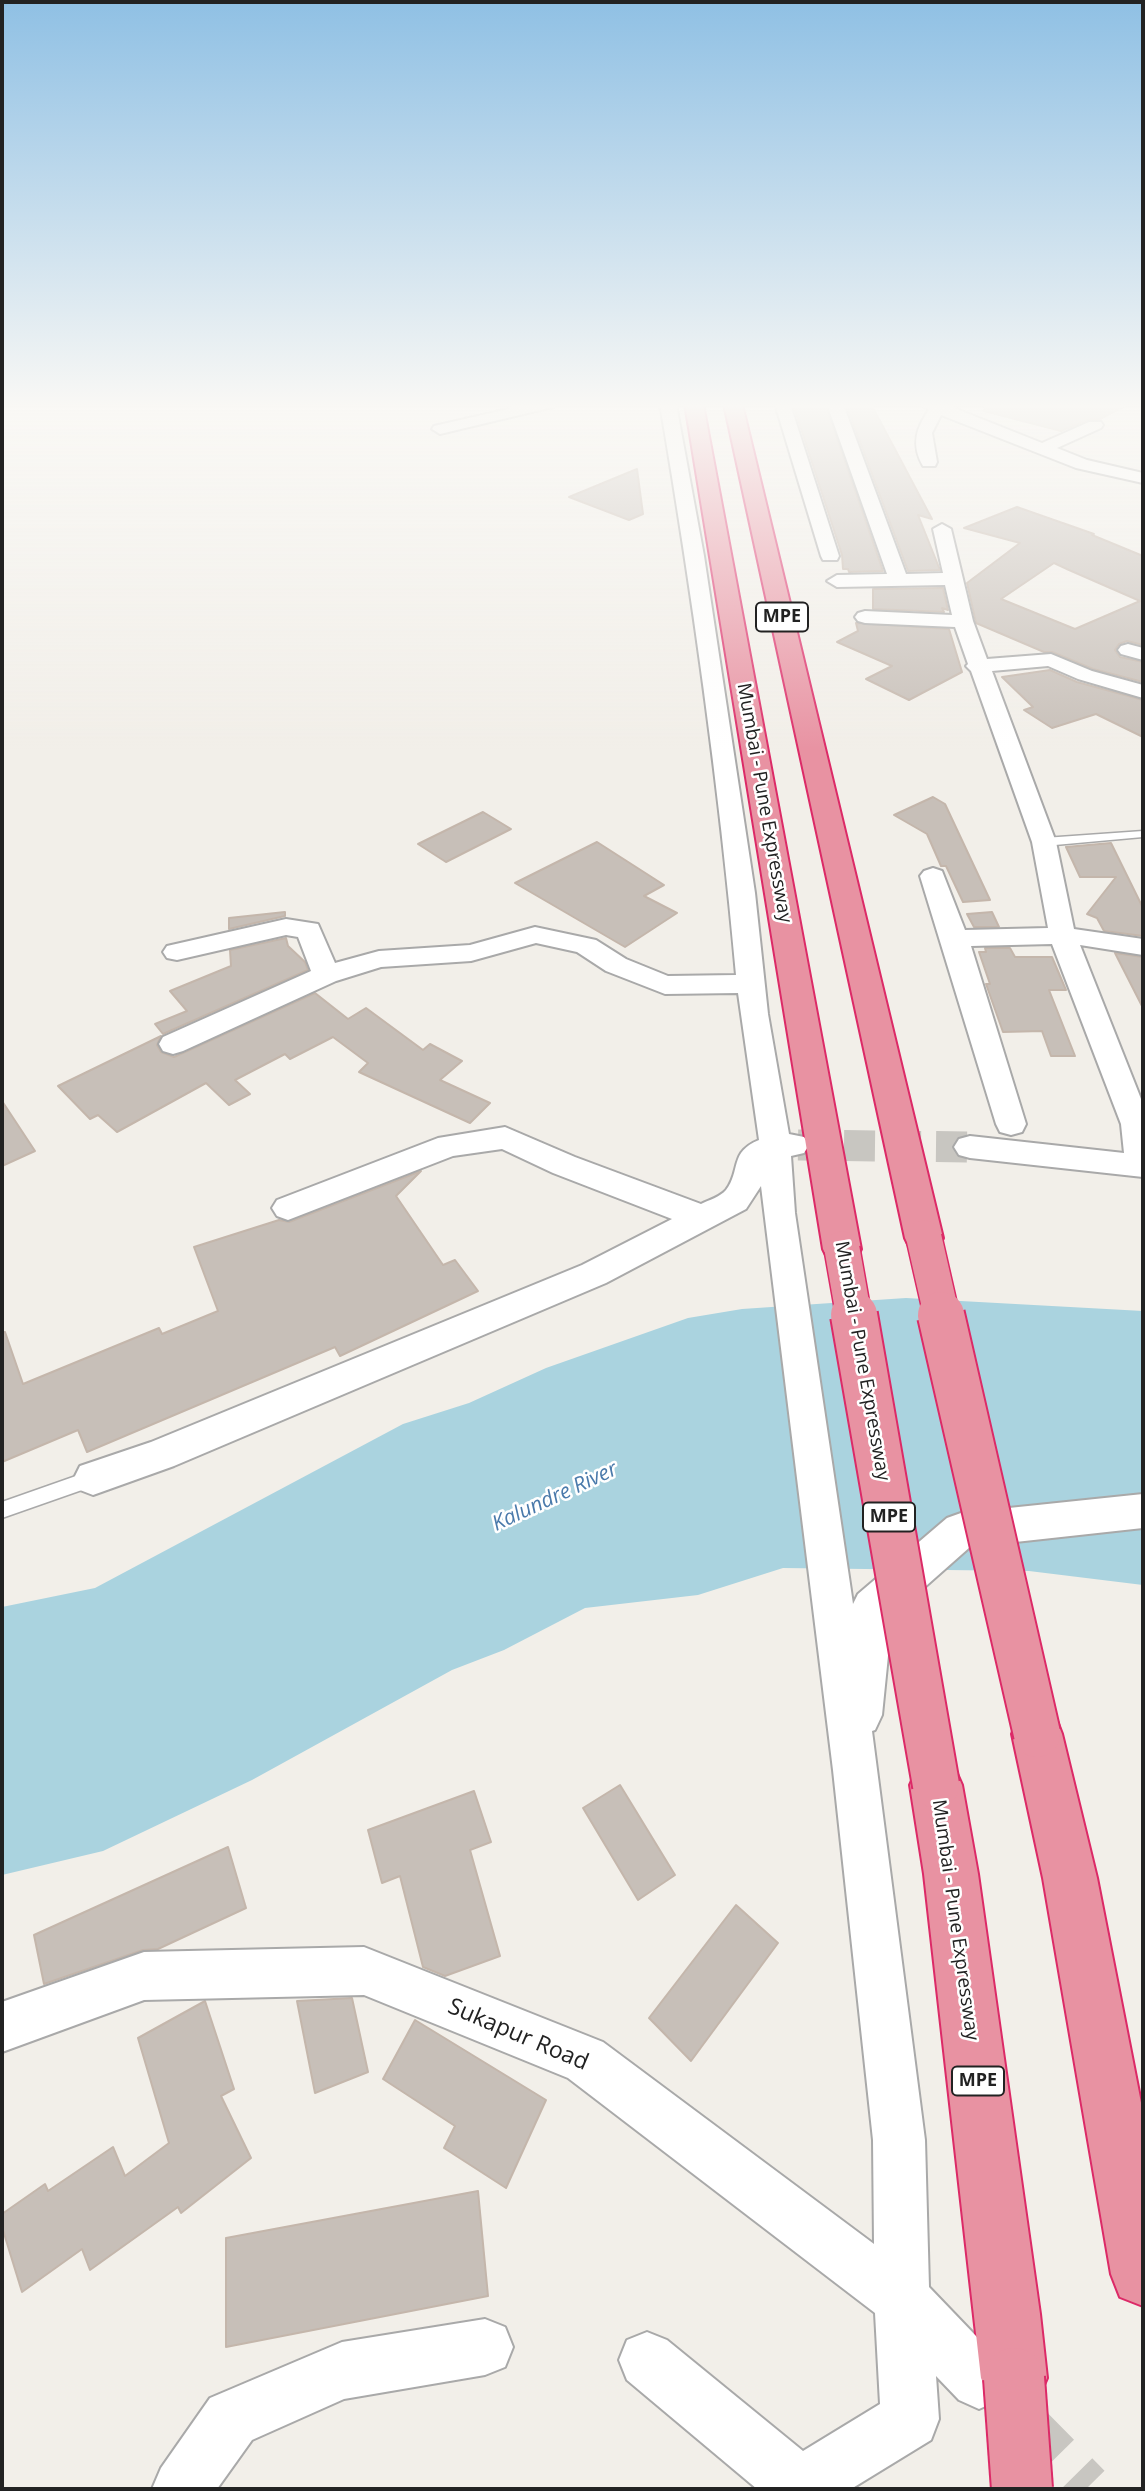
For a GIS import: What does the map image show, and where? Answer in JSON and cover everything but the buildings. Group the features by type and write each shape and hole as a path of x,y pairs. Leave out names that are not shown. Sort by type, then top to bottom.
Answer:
{"highway":[{"name":"Mumbai - Pune Expressway","path":"714,520 953,1888 1008,2314 996,2379 1023,2489"},
{"name":"MPE","path":"760,520 1070,1878 1143,2274"}],"street":[{"path":"646,2360 798,2488 910,2419 902,2299 899,2140 855,1770 779,1213 785,1145 751,984 741,893 689,520"},
{"path":"819,520 830,556"},
{"path":"877,520 899,580"},
{"path":"942,528 963,621 977,666 1044,842 1062,934 1136,1124 1142,1165 970,1147"},
{"path":"836,581 953,579"},
{"path":"865,617 963,621"},
{"path":"977,666 1051,660 1085,675 1143,692"},
{"path":"933,876 956,939 1011,1124"},
{"path":"177,952 286,927 300,927 309,930 326,975"},
{"path":"956,939 1062,934 1116,940 1143,947"},
{"path":"173,1044 326,975 379,959 471,953 535,935 586,946 617,965 665,985 751,984"},
{"path":"288,1208 449,1146 505,1138 564,1165 704,1218"},
{"path":"93,1478 161,1455 594,1274 735,1201 747,1183 750,1164 757,1153 785,1145"},
{"path":"855,1770 872,1608 961,1530 1143,1511"},
{"name":"Sukapur Road","path":"2,2027 144,1976 364,1971 585,2060 902,2299 996,2379"},
{"path":"182,2489 231,2419 342,2371 485,2347"}],"lane":[{"path":"1044,842 1143,834"},
{"path":"2,1510 93,1478"}],"water":[{"name":"Kalundre River","path":"906,1298 1143,1311 1143,1585 1029,1571 783,1568 698,1595 585,1608 504,1650 452,1670 252,1780 103,1851 2,1875 2,1607 95,1588 403,1424 469,1403 546,1368 688,1318 742,1309"}],"tunnel":[{"path":"798,1145 970,1147"},
{"path":"1019,2421 1086,2489"}]}
